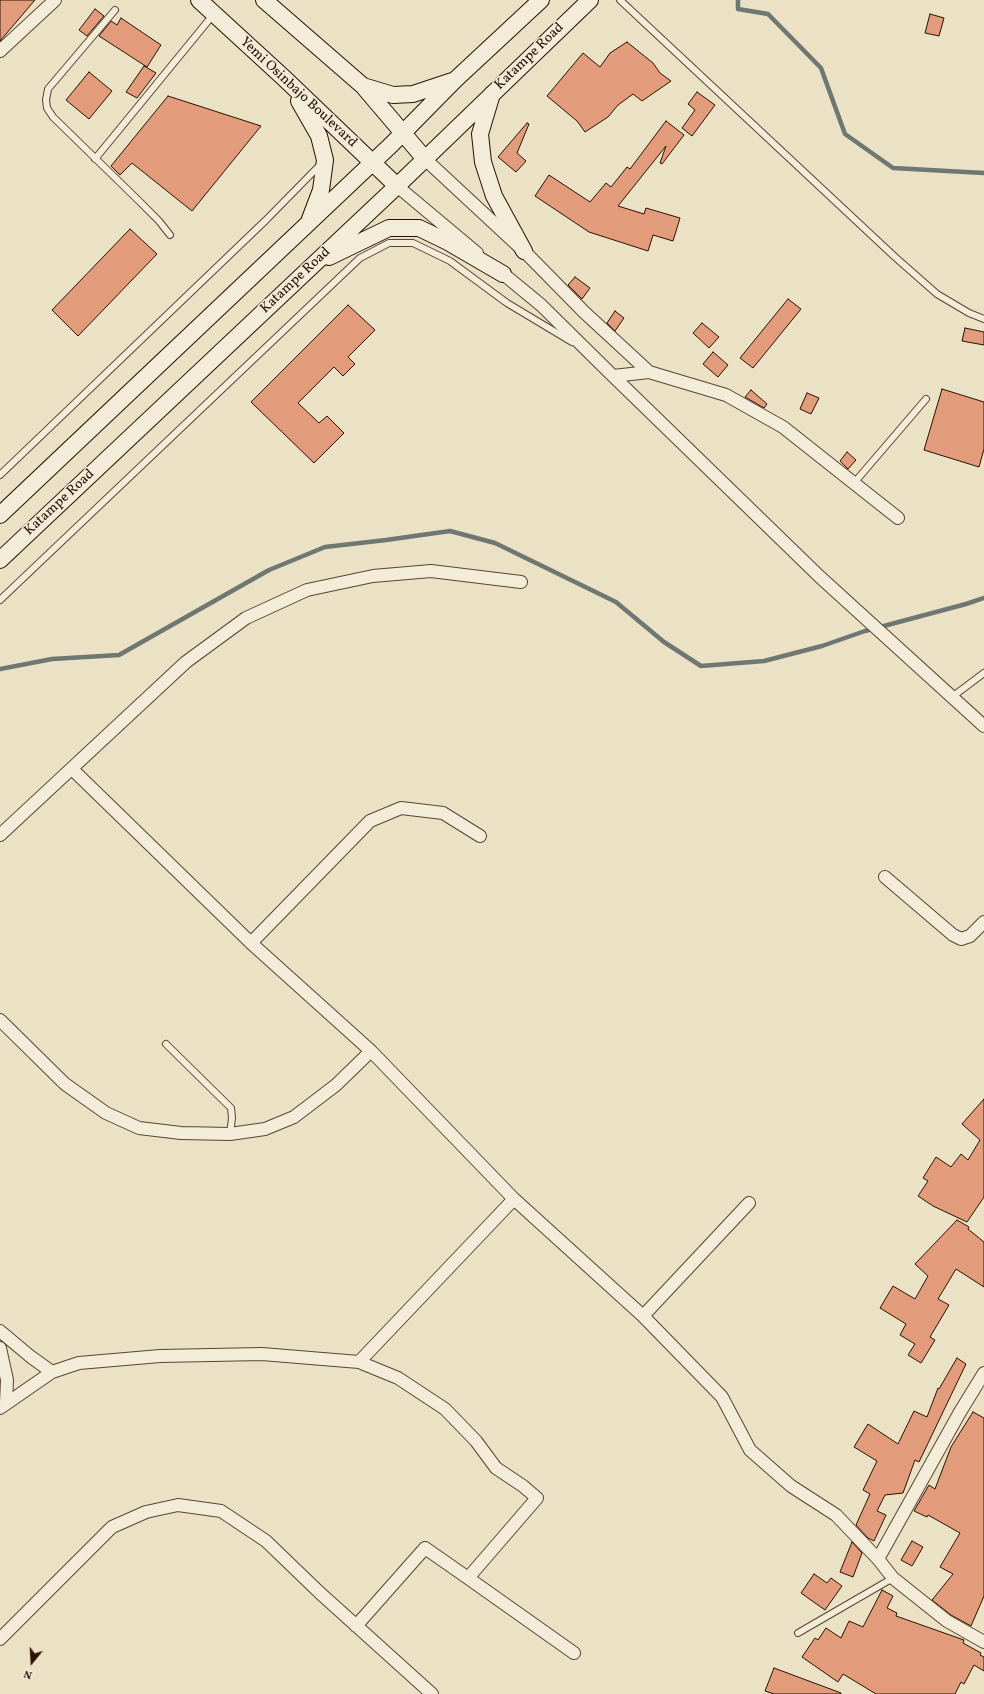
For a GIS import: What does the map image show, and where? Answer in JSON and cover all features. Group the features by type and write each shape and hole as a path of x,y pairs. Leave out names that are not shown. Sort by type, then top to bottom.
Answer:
{"main road":[{"name":"Yemi Osinbajo Boulevard","path":"198,0 284,78 396,186"},
{"path":"264,0 363,86 425,158"},
{"path":"0,515 308,224 456,80 541,0"},
{"name":"Katampe Road","path":"0,560 315,264 590,0"},
{"path":"284,78 307,113 319,136 325,160 322,190 308,224"},
{"path":"363,86 393,95 413,94 456,80"},
{"path":"492,93 480,134 483,162 494,196 524,251"},
{"path":"315,264 389,228 419,228 448,242 503,274"}],"street":[{"path":"0,50 55,0"},
{"path":"425,158 524,251 584,312 649,372"},
{"path":"396,186 540,305 815,571 984,726"},
{"path":"613,376 649,372 726,395 783,427 898,518"},
{"path":"0,835 186,662 246,618 307,590 373,576 431,571 521,582"},
{"path":"72,769 251,943 371,1051 514,1199 643,1316 722,1397 750,1450 791,1486 836,1515 878,1559 893,1578 947,1621 984,1642"},
{"path":"251,943 370,821 401,808 443,813 480,836"},
{"path":"885,877 953,934 961,938 970,936 984,922"},
{"path":"0,1020 65,1084 106,1113 139,1128 181,1133 230,1134 265,1129 294,1117 336,1085 371,1051"},
{"path":"359,1362 514,1199"},
{"path":"643,1316 749,1203"},
{"path":"0,1331 31,1358 52,1372"},
{"path":"0,1348 7,1380 3,1405"},
{"path":"3,1405 52,1372 79,1363 160,1356 262,1354 359,1362 398,1378 445,1409 476,1441 496,1468 523,1486 536,1498 468,1578"},
{"path":"878,1559 984,1373"},
{"path":"0,1639 112,1527 146,1512 178,1505 221,1511 266,1541 320,1594 432,1694"},
{"path":"356,1626 425,1548 574,1653"}],"lane":[{"path":"620,0 895,257 937,294 969,313 984,319"},
{"path":"115,10 48,89 46,100 47,108 53,117 159,222 170,235"},
{"path":"95,159 213,14"},
{"path":"0,476 266,220 325,160"},
{"path":"0,600 360,258 389,243 413,243 450,261 506,302 587,350"},
{"path":"854,484 926,399"},
{"path":"952,697 984,673"},
{"path":"166,1044 231,1108 232,1118 230,1134"},
{"path":"798,1633 893,1578"}],"building":[{"path":"0,0 35,0 0,41"},
{"path":"95,9 104,16 87,36 79,30"},
{"path":"930,14 944,18 939,36 925,33"},
{"path":"121,18 161,45 147,67 99,36 111,21 117,25"},
{"path":"627,42 653,63 660,73 671,81 642,101 633,94 618,105 608,117 585,132 577,121 547,96 583,53 600,67 610,53"},
{"path":"144,66 156,73 137,98 126,92"},
{"path":"89,72 112,91 89,119 66,100"},
{"path":"697,92 715,105 692,136 682,128 695,110 688,104"},
{"path":"168,96 261,126 192,211 132,163 120,175 111,166"},
{"path":"666,121 684,135 662,164 660,163 666,146 618,206 644,214 646,208 680,218 673,241 653,235 648,251 589,232 535,196 549,175 590,202 606,183 611,187 627,167 630,169"},
{"path":"527,123 529,124 517,153 526,161 516,172 498,157"},
{"path":"130,229 157,254 78,336 52,310"},
{"path":"575,277 590,288 582,299 568,285"},
{"path":"788,299 801,309 753,368 740,358"},
{"path":"348,305 375,330 348,357 355,364 343,376 334,367 298,403 319,423 327,416 344,433 314,463 251,402"},
{"path":"615,311 624,318 615,331 607,323"},
{"path":"702,323 719,337 709,348 693,333"},
{"path":"965,328 984,332 984,345 962,341"},
{"path":"713,352 728,365 718,377 703,364"},
{"path":"942,389 984,402 984,449 979,467 924,450"},
{"path":"751,390 767,404 764,408 745,397"},
{"path":"807,393 819,398 811,414 800,409"},
{"path":"847,452 856,460 848,469 840,461"},
{"path":"984,1099 984,1197 967,1222 933,1206 918,1196 928,1181 923,1178 936,1157 951,1167 961,1154 968,1160 980,1140 962,1124"},
{"path":"957,1220 969,1227 968,1229 984,1242 984,1287 956,1269 938,1299 949,1305 930,1337 935,1340 921,1363 908,1355 915,1344 900,1335 906,1324 880,1308 893,1286 915,1299 928,1276 915,1264"},
{"path":"957,1358 966,1364 919,1462 915,1460 903,1493 885,1495 877,1511 886,1515 874,1541 868,1538 856,1525 870,1494 863,1490 877,1461 854,1447 868,1424 898,1444 914,1411 927,1417 938,1388 939,1389"},
{"path":"973,1412 984,1418 984,1596 971,1626 951,1615 932,1600 953,1574 940,1567 960,1533 928,1515 927,1517 914,1511 929,1485 935,1489 951,1447"},
{"path":"912,1541 923,1547 912,1566 901,1560"},
{"path":"852,1542 862,1553 853,1577 840,1572"},
{"path":"814,1574 827,1583 831,1578 842,1586 825,1610 801,1593"},
{"path":"882,1590 893,1596 887,1608 897,1613 896,1616 964,1640 963,1643 981,1653 980,1655 984,1657 984,1671 974,1665 964,1684 961,1682 955,1694 876,1694 843,1674 838,1682 802,1657 815,1638 818,1640 826,1628 841,1638 849,1621 863,1627"},
{"path":"774,1668 841,1694 774,1694 765,1691"}],"waterway":[{"path":"738,0 738,9 768,14 821,68 845,134 893,168 984,173"},
{"path":"0,669 52,659 119,655 269,570 325,547 450,531 495,543 616,602 664,642 701,666 764,661 822,646 865,631 984,598"}]}
